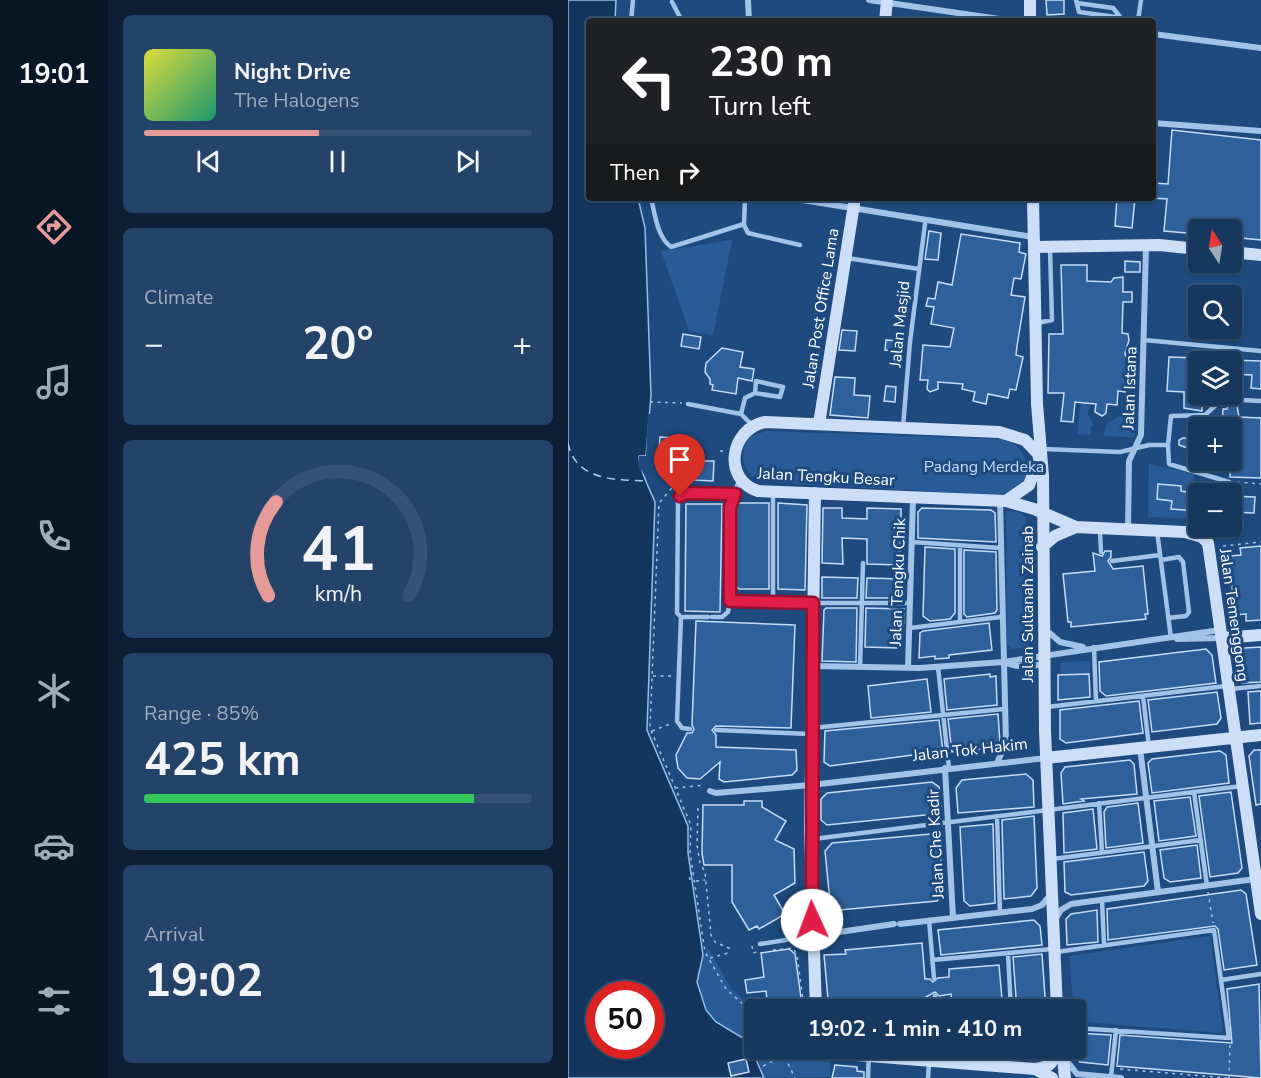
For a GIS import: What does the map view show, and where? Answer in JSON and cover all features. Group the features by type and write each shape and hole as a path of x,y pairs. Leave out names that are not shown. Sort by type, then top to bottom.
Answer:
{"main road":[{"path":"1030,0 1030,18"},
{"path":"885,18 887,1"},
{"name":"Jalan Sultanah Zainab","path":"1033,201 1040,453 1044,515 1042,547 1044,707 1056,999"},
{"name":"Jalan Post Office Lama","path":"819,424 854,202"},
{"path":"1034,242 1050,247 1146,245 1188,248"},
{"path":"1242,253 1261,255"},
{"path":"753,426 765,422 1010,434 1025,440 1040,453 1029,485 1003,501"},
{"name":"Jalan Tengku Besar","path":"753,426 742,434 735,452 736,470 740,480 748,488 773,492 1003,501 1034,509 1076,527"},
{"path":"812,999 810,839 815,493"},
{"path":"1042,547 1055,536 1076,527 1157,531"},
{"name":"Jalan Temenggong","path":"1157,531 1185,532 1202,537 1211,552 1260,909"},
{"path":"1221,634 1261,635"},
{"name":"Jalan Tok Hakim","path":"1046,758 1261,735"},
{"path":"952,1059 1007,1066 1052,1078"},
{"path":"1033,1073 1049,1066 1055,1059"},
{"path":"1062,1059 1065,1078"}],"street":[{"path":"748,0 749,18"},
{"path":"869,0 994,18"},
{"path":"1156,34 1261,48"},
{"path":"1156,123 1261,131"},
{"path":"838,201 854,202 1034,242"},
{"name":"Jalan Istana","path":"1128,530 1129,461 1141,435 1146,245"},
{"path":"740,480 730,507 730,601 813,603"},
{"name":"Jalan Tengku Chik","path":"908,668 913,497"},
{"path":"997,763 1005,748 1000,548 1003,501"},
{"path":"1043,627 1060,642 1090,647 1221,634"},
{"name":"Jalan Tengku Chik","path":"813,666 908,668 1003,662 1015,658 1043,660 1090,647"},
{"path":"1144,748 1146,798 1158,892"},
{"name":"Jalan Tok Hakim","path":"710,788 716,793 811,785 1046,758"},
{"name":"Jalan Che Kadir","path":"947,768 953,918"},
{"path":"1052,925 1065,906 1255,879"},
{"path":"812,936 1037,908 1051,894"},
{"path":"1066,1059 1077,1074 1121,1078"}],"lane":[{"path":"631,18 632,0"},
{"path":"1138,18 1141,0"},
{"path":"673,2 681,18"},
{"path":"1077,2 1113,8 1121,18 1079,12 1077,2"},
{"path":"652,201 664,242 671,247 744,224"},
{"path":"745,201 744,224 752,234 800,246"},
{"name":"Jalan Masjid","path":"903,428 925,224"},
{"path":"1036,323 1052,320 1050,247"},
{"path":"844,257 919,269"},
{"path":"1144,340 1261,351"},
{"path":"741,414 745,398 755,393 780,397 783,387 756,381 755,393"},
{"path":"1242,400 1261,400"},
{"path":"688,404 741,414 753,426"},
{"path":"1216,405 1205,415 1171,416 1169,464 1229,482"},
{"path":"1040,453 1120,452 1149,445 1168,446"},
{"path":"773,492 773,602"},
{"path":"690,729 682,728 677,721 681,617 676,611 678,501 680,496 687,493 735,494"},
{"path":"1100,528 1101,552"},
{"path":"1157,531 1171,638"},
{"path":"912,542 1000,548"},
{"path":"960,546 960,622"},
{"path":"1112,561 1178,557 1183,562 1189,612 1186,616 1168,618"},
{"path":"860,667 863,563"},
{"path":"681,617 722,617 728,612 730,601"},
{"path":"813,603 910,603"},
{"path":"910,628 1001,617"},
{"path":"1090,647 1096,701"},
{"path":"938,667 947,768"},
{"path":"1044,707 1229,687 1261,686"},
{"path":"1143,696 1144,748"},
{"path":"716,730 812,731 1004,709"},
{"path":"810,839 1242,786"},
{"path":"1194,792 1207,886"},
{"path":"1099,803 1102,852"},
{"path":"997,816 1000,913"},
{"path":"1050,859 1201,840"},
{"path":"1102,900 1104,945"},
{"path":"929,920 934,978"},
{"path":"932,960 1104,945 1214,930 1229,1038 1086,1029"},
{"path":"760,944 812,936"},
{"path":"1008,953 1010,999"},
{"path":"1221,980 1261,974"},
{"path":"1111,1077 1116,1030"},
{"path":"868,1078 869,1059"},
{"path":"928,1078 935,1059"},
{"path":"1007,1059 1007,1066"}],"path":[{"path":"650,402 681,403"},
{"path":"1229,482 1261,484"},
{"path":"687,493 682,489 672,488 659,503 651,732 691,825 690,852 705,952 726,989 744,1005"},
{"path":"1223,546 1261,542"},
{"path":"652,676 678,676"},
{"path":"651,732 677,721"},
{"path":"675,788 710,788"},
{"path":"698,808 697,845 705,880 711,935 715,942 731,949"},
{"path":"690,880 689,874 693,873"},
{"path":"695,881 705,880"},
{"path":"1207,886 1214,930"},
{"path":"752,946 753,952 763,951"},
{"path":"771,950 796,946"},
{"path":"793,948 809,999"},
{"path":"709,958 728,953"},
{"path":"1112,1068 1228,1078 1229,1038"},
{"path":"763,1066 777,1059"},
{"path":"787,1059 795,1078"}],"green space":[{"path":"732,240 713,335 689,331 661,251"},
{"path":"1081,402 1090,403 1088,413 1094,426 1091,426 1091,435 1077,434"},
{"path":"1126,413 1136,413 1135,437 1103,436 1108,422"},
{"name":"Padang Merdeka","path":"766,431 1006,440 1020,449 1027,471 1023,482 1015,489 994,495 764,482 751,475 743,457 744,449 751,436"},
{"path":"1149,464 1194,474 1194,483 1188,483 1188,519 1148,517","holes":["1158,484 1187,492 1186,497 1179,497 1178,510 1171,509 1172,501 1157,499"]},
{"path":"1006,511 1019,512 1026,517 1027,647 1012,649 1007,645"},
{"path":"1090,661 1090,674 1061,675 1060,664 1063,662"},
{"path":"1210,936 1223,1031 1220,1033 1086,1022 1086,999 1073,999 1069,956"},
{"path":"708,948 731,988 744,1000 744,1039 714,1021 703,1005 698,976 703,956"},
{"path":"757,1059 830,1060 830,1077 764,1078"}],"shaded area":[{"path":"568,0 616,0 615,18 586,18 586,201 639,201 645,228 651,395 646,456 639,456 639,461 655,502 647,730 688,826 688,853 703,955 697,982 706,1010 716,1022 744,1039 744,1059 756,1059 764,1078 568,1078"}],"pier":[{"path":"648,414 651,414 649,457 641,459 641,465 650,476 650,483 647,483 647,478 638,466 639,456 646,456"}],"building":[{"path":"1046,0 1064,0 1064,14 1047,15"},
{"path":"1172,130 1261,140 1261,240 1242,238 1242,219 1188,219 1188,233 1164,231 1167,199 1156,198 1156,183 1168,184"},
{"path":"1117,201 1135,201 1132,228 1115,226"},
{"path":"929,231 941,233 938,260 925,259"},
{"path":"961,234 1020,243 1019,252 1026,254 1021,279 1014,278 1011,295 1025,297 1016,355 1023,357 1016,390 1010,389 1008,398 988,394 986,404 973,401 975,392 962,389 963,384 938,382 938,389 930,392 927,389 928,380 920,380 923,345 950,347 954,328 931,324 934,307 926,306 928,298 935,299 938,282 952,285"},
{"path":"1125,261 1140,262 1140,272 1125,272"},
{"path":"1061,265 1087,265 1087,281 1111,282 1114,278 1123,277 1123,292 1132,292 1132,302 1123,302 1122,333 1128,334 1129,340 1125,353 1128,368 1125,392 1118,391 1117,405 1107,404 1106,413 1102,416 1095,412 1096,404 1075,402 1073,422 1061,421 1064,393 1048,393 1049,334 1063,334"},
{"path":"842,330 857,331 855,351 839,350"},
{"path":"683,334 701,337 699,349 681,346"},
{"path":"886,340 901,341 900,352 885,350"},
{"path":"722,348 743,352 740,367 754,369 752,381 738,378 736,394 712,390 713,385 710,384 710,379 705,372 706,363"},
{"path":"1169,357 1188,358 1188,405 1202,405 1202,411 1184,408 1184,392 1167,391"},
{"path":"1242,360 1261,361 1261,389 1251,388 1252,375 1242,375"},
{"path":"835,377 855,378 854,395 870,396 868,418 830,415"},
{"path":"886,386 896,387 895,402 884,401"},
{"path":"1228,405 1237,405 1239,417 1223,417 1223,409 1227,409"},
{"path":"1242,417 1261,418 1261,478 1230,477 1230,471 1242,471"},
{"path":"660,437 685,438 684,463 658,462"},
{"path":"1188,438 1188,448 1179,445 1179,440"},
{"path":"695,461 714,461 713,481 694,480"},
{"path":"1158,484 1181,486 1181,491 1188,492 1188,510 1171,509 1172,501 1157,499"},
{"path":"1242,496 1255,497 1254,513 1242,512"},
{"path":"739,503 769,503 769,589 739,589 736,586 736,506"},
{"path":"778,503 807,505 805,590 778,589"},
{"path":"686,504 722,504 720,612 685,611"},
{"path":"823,508 842,508 842,518 867,519 867,508 901,509 900,565 867,564 867,539 842,538 843,564 822,563"},
{"path":"922,508 991,510 995,513 996,542 918,538 918,512"},
{"path":"1261,546 1261,620 1246,621 1246,614 1234,615 1230,556 1241,555 1240,548"},
{"path":"925,547 955,549 955,613 950,619 930,621 923,616"},
{"path":"964,550 996,552 997,610 995,613 967,617 964,614"},
{"path":"1105,551 1111,551 1108,561 1113,569 1143,566 1148,614 1145,614 1146,619 1071,627 1071,622 1068,622 1063,574 1095,571 1093,553 1102,556"},
{"path":"822,577 858,578 857,598 822,598"},
{"path":"867,578 903,579 903,598 866,598"},
{"path":"826,608 857,608 856,662 822,661 824,610"},
{"path":"866,608 904,609 904,623 899,622 898,648 865,647"},
{"path":"696,621 795,625 791,728 716,726 712,730 716,735 716,747 796,750 797,770 792,775 724,782 719,779 720,762 700,779 687,778 678,768 676,755 687,733 692,733 694,729 692,725"},
{"path":"989,623 992,650 949,655 949,658 935,659 935,656 919,658 920,633 923,631"},
{"path":"1261,647 1261,682 1242,683 1240,655 1245,648"},
{"path":"1206,649 1212,655 1216,683 1106,696 1100,691 1099,662"},
{"path":"990,674 990,677 996,676 997,705 947,710 944,679"},
{"path":"1089,674 1090,697 1058,700 1058,675"},
{"path":"927,679 931,712 871,718 868,686"},
{"path":"1261,691 1261,723 1250,724 1248,692"},
{"path":"1217,692 1221,718 1217,724 1152,732 1148,700"},
{"path":"1139,701 1143,733 1066,743 1060,739 1060,710"},
{"path":"998,714 1000,743 988,744 989,748 952,752 948,719"},
{"path":"939,720 943,751 830,766 824,762 825,731"},
{"path":"1254,750 1261,750 1261,804 1256,805 1249,756"},
{"path":"1220,751 1226,755 1229,783 1152,793 1148,763 1152,759"},
{"path":"1130,760 1134,764 1137,794 1081,799 1084,801 1063,804 1061,773 1065,767"},
{"path":"1026,774 1033,780 1034,807 958,813 956,788 962,780"},
{"path":"932,782 939,787 941,808 935,814 827,825 821,820 821,799 827,793"},
{"path":"1231,792 1242,868 1238,873 1210,877 1199,796"},
{"path":"1190,797 1196,836 1159,841 1154,801"},
{"path":"744,801 762,801 762,807 786,821 775,840 794,849 795,883 774,895 785,914 759,929 757,926 749,930 732,902 732,865 704,865 702,853 703,805 744,805"},
{"path":"1138,803 1143,843 1106,848 1104,812 1107,807"},
{"path":"1093,809 1097,849 1064,853 1063,813"},
{"path":"1034,816 1037,888 1031,896 1004,899 1002,820"},
{"path":"993,824 995,903 970,906 964,901 960,827"},
{"path":"931,834 939,843 944,893 937,901 839,910 830,902 825,851 832,843"},
{"path":"1197,845 1201,878 1170,882 1164,878 1160,850"},
{"path":"1144,852 1148,881 1144,886 1071,895 1065,892 1064,862"},
{"path":"1241,890 1246,894 1257,965 1224,970 1218,929 1215,926 1108,940 1107,909"},
{"path":"1097,910 1098,942 1067,945 1066,919 1071,914"},
{"path":"1034,920 1040,926 1042,945 941,955 938,930"},
{"path":"922,943 925,979 933,982 938,978 949,977 949,969 999,965 1002,999 952,999 951,994 939,996 935,992 926,999 828,999 824,955 846,954 845,950"},
{"path":"789,949 795,954 801,999 767,999 766,991 747,993 745,980 764,977 761,953"},
{"path":"1042,954 1045,999 1016,999 1013,957"},
{"path":"1259,984 1261,1078 1117,1066 1120,1035 1232,1043 1227,989"},
{"path":"1086,1034 1111,1035 1108,1065 1080,1062 1077,1059 1086,1059"},
{"path":"746,1059 749,1072 731,1076 728,1063"},
{"path":"835,1065 857,1067 857,1071 864,1072 864,1078 832,1078"}],"ferry route":[{"path":"568,443 572,456 588,471 611,479 647,481"}],"route":[{"path":"680,496 687,493 735,494 730,507 730,601 813,603 810,831 812,920"}]}
